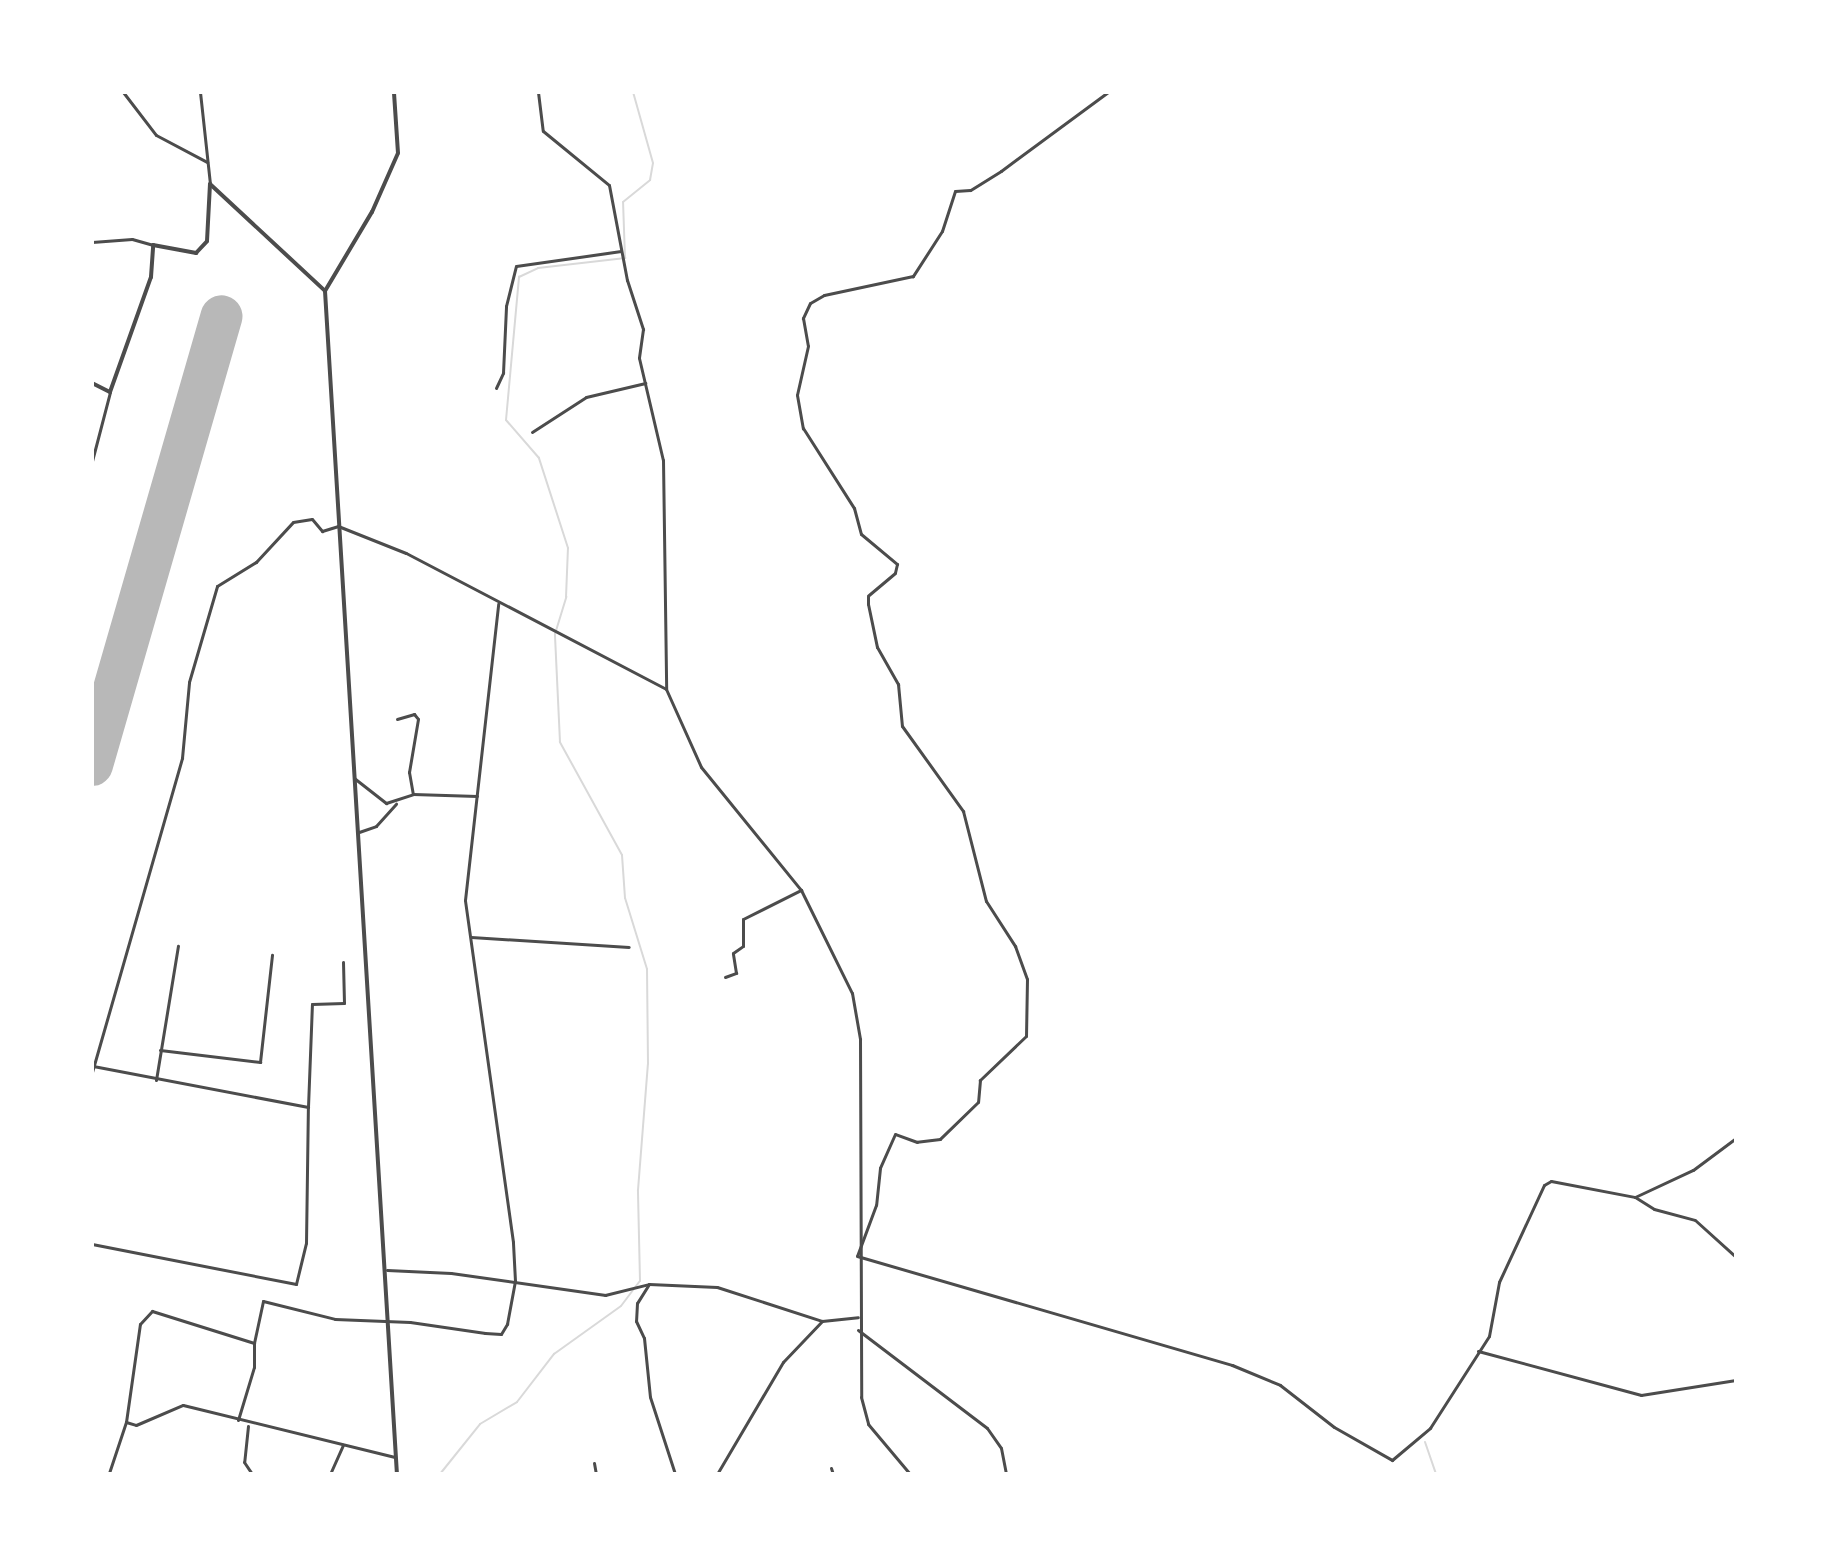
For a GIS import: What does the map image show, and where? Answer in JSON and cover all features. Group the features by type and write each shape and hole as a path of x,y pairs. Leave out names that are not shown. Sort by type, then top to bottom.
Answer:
{"street":[{"path":"123,92 156,135 207,162"},
{"path":"92,242 132,239 196,253 203,247 210,184 200,92"},
{"path":"394,92 398,153 372,212 325,291 387,1270 387,1321 397,1474"},
{"path":"538,92 543,131 609,185 621,251 643,329 639,358 663,460 666,689 701,767 801,890 843,969 858,1027 857,1256 861,1397 868,1424 910,1474"},
{"path":"857,1256 876,1205 880,1168 895,1134 917,1142 940,1139 978,1102 980,1080 1026,1036 1027,979 1015,946 986,901 963,811 902,726 898,684 877,647 868,604 868,596 895,573 897,564 861,534 854,508 803,428 797,395 808,346 803,318 810,303 824,295 913,276 942,231 955,191 970,190 1001,171 1108,92"},
{"path":"210,184 325,291"},
{"path":"92,461 110,392 151,277 153,245"},
{"path":"496,388 503,373 506,306 516,266 621,251"},
{"path":"92,383 110,392"},
{"path":"532,432 586,397 645,383"},
{"path":"308,1107 92,1069 182,758 189,682 217,586 256,562 293,522 312,519 322,531 338,526 406,553 498,604 666,689"},
{"path":"238,1420 254,1367 254,1343 263,1301 335,1319 387,1321 501,1334 512,1310 515,1281 500,1127 465,900 498,604"},
{"path":"397,719 414,714 418,719 409,772 413,794"},
{"path":"354,778 381,801 398,802"},
{"path":"359,832 381,823 398,802 413,794 477,796"},
{"path":"725,977 736,973 733,953 743,946 743,919 801,890"},
{"path":"471,937 629,947"},
{"path":"156,1080 178,946"},
{"path":"160,1050 260,1062 272,955"},
{"path":"92,1244 296,1284 306,1243 312,1004 344,1003 343,962"},
{"path":"1635,1197 1693,1170 1736,1138"},
{"path":"857,1256 1232,1365 1280,1385 1334,1427 1392,1460 1430,1428 1494,1327 1495,1297 1512,1247 1544,1185 1551,1181 1635,1197 1695,1220 1736,1257"},
{"path":"387,1270 515,1281 605,1295 649,1284 735,1290 822,1321 858,1317"},
{"path":"649,1284 637,1303 636,1321 644,1338 650,1397 675,1474"},
{"path":"92,1473 110,1474 126,1422 140,1324 147,1313 167,1314 254,1343"},
{"path":"717,1474 783,1362 822,1321"},
{"path":"858,1330 987,1428 1001,1448 1006,1474"},
{"path":"1478,1351 1641,1395 1686,1384 1721,1386 1736,1380"},
{"path":"126,1422 136,1425 183,1405 248,1425 396,1457"},
{"path":"248,1425 244,1462 252,1474"},
{"path":"330,1474 343,1445"},
{"path":"594,1463 596,1474"},
{"path":"831,1468 833,1474"}],"waterway":[{"path":"440,1474 480,1424 517,1402 554,1354 621,1306 640,1281 638,1190 648,1064 647,969 625,898 622,855 560,742 555,634 566,597 568,548 539,458 506,420 519,277 538,268 625,258 623,202 650,180 653,163 633,92"},
{"path":"1425,1442 1436,1474"}],"taxiway":[{"path":"92,707 112,694"},
{"path":"92,718 99,741"}],"runway":[{"path":"92,765 222,316"}]}
